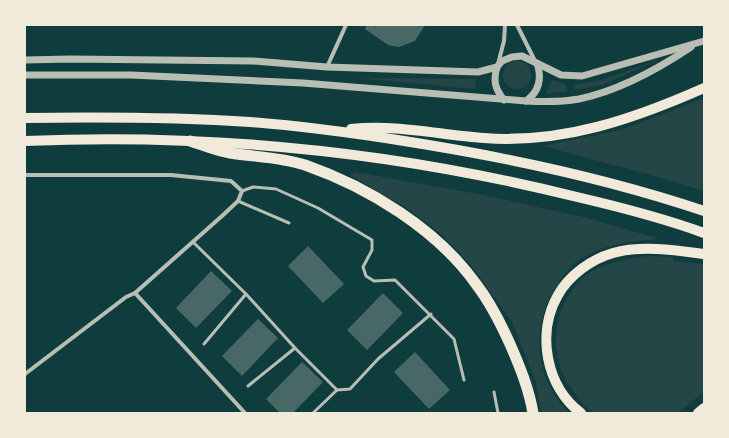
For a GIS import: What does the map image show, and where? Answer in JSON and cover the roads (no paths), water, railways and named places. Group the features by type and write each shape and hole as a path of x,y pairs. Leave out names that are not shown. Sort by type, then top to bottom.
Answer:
{"highway":[{"path":"190,141 229,153 277,158 305,165 373,196 403,215 446,250 476,284 494,313 522,372 533,413"}],"main road":[{"path":"336,131 370,127 514,140 544,137 594,129 625,120 704,88"},
{"path":"25,118 193,119 252,122 336,131 454,148 516,160 626,187 704,211"},
{"path":"25,141 80,139 190,141 324,151 435,167 543,188 627,209 704,233"},
{"path":"582,413 569,402 560,390 549,364 547,346 548,330 558,295 576,273 592,262 612,253 630,250 651,250 704,254"},
{"path":"698,413 704,408"}],"street":[{"path":"327,67 346,25"},
{"path":"504,100 494,80 496,67 504,41 505,25"},
{"path":"517,25 537,63 540,80 538,89 534,96 526,102"},
{"path":"25,60 92,59 253,61 327,67 478,72 496,67 502,61 522,56 561,75 582,76 704,41"},
{"path":"25,75 132,75 304,83 526,102 572,100 612,88 669,61 694,44"},
{"path":"25,175 171,175 231,181 242,191 238,201 135,293 126,297 25,374"},
{"path":"135,293 245,413"}],"lane":[{"path":"242,191 253,188 276,189 318,208 372,240 372,250 363,267 366,276 374,281 395,280 431,314 454,339 464,380"},
{"path":"238,201 289,223"},
{"path":"192,242 246,294 295,348 337,390"},
{"path":"204,344 246,294"},
{"path":"314,413 337,390 350,389 378,359 431,314"},
{"path":"248,386 295,348"},
{"path":"494,392 498,413"}]}
